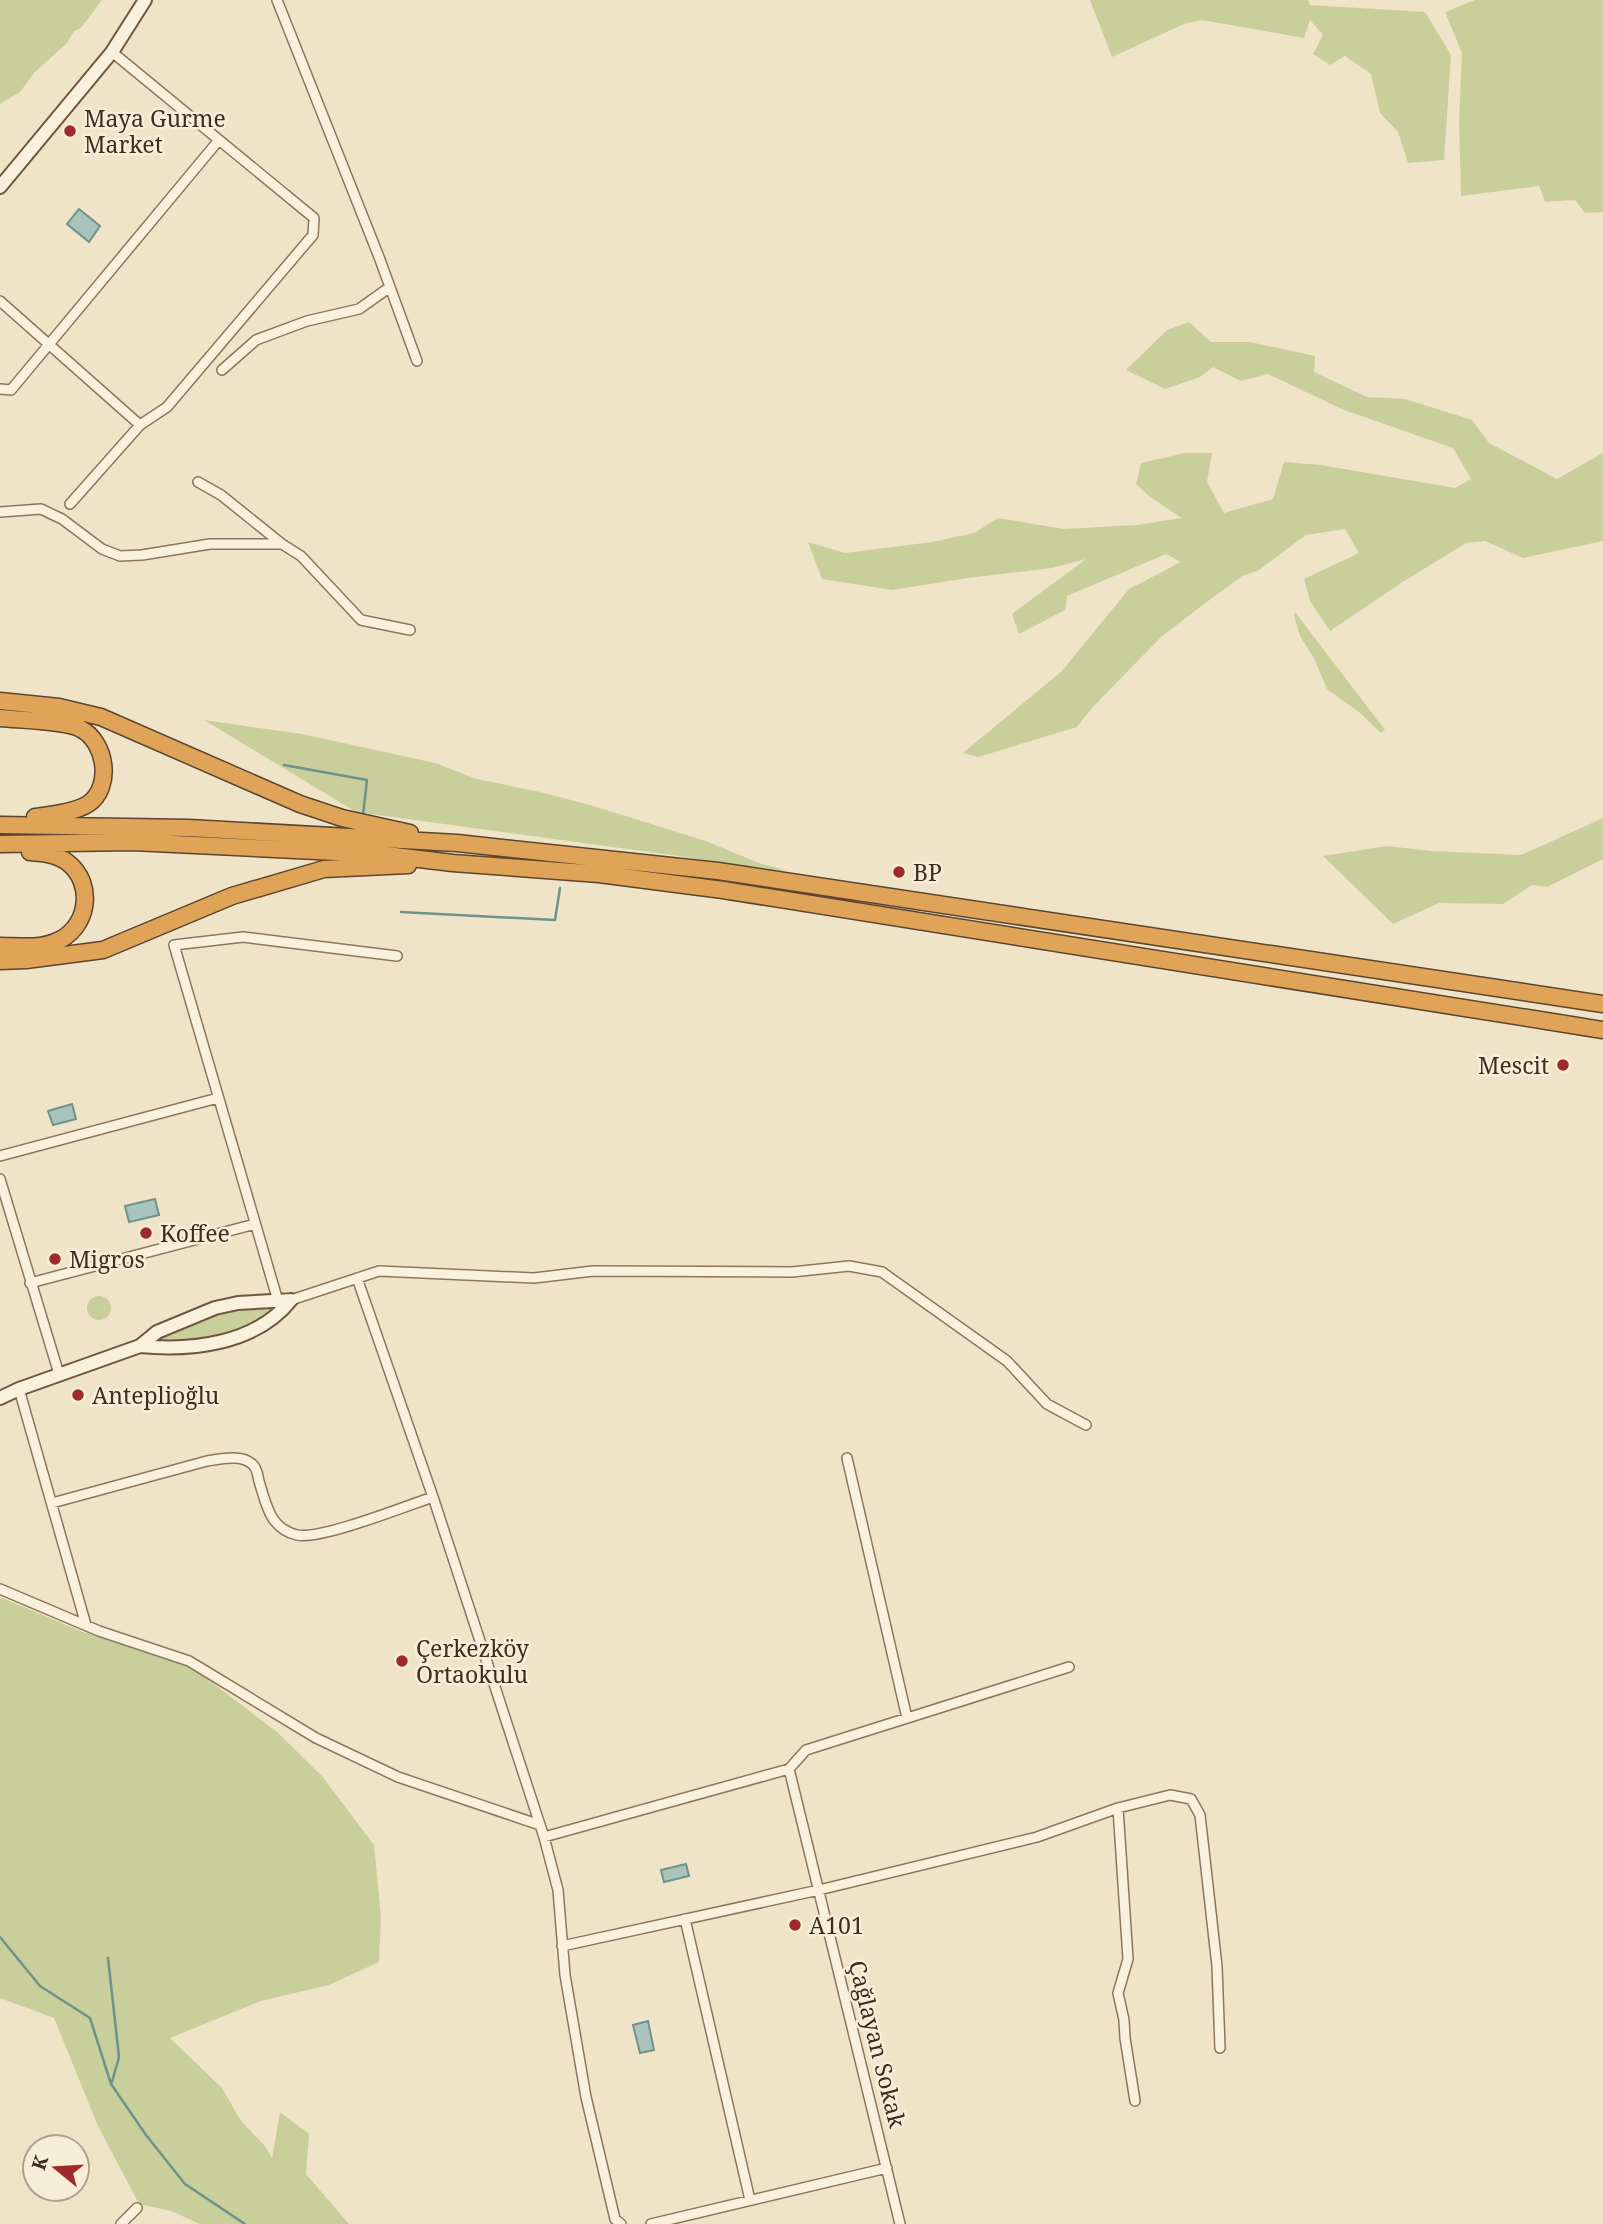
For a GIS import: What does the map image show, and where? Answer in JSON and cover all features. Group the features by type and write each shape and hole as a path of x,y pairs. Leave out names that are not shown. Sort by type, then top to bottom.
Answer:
{"highway":[{"path":"0,701 59,707 101,718 299,804 342,818 457,843"},
{"path":"0,718 80,728 94,739 104,756 99,791 89,804 57,814 0,823"},
{"path":"0,823 189,828 457,843 718,872 1603,1004"},
{"path":"0,846 146,843 377,854 453,863 599,874 723,890 1603,1030"},
{"path":"0,846 53,855 68,862 81,878 86,898 78,925 61,939 37,946 0,946"},
{"path":"0,961 103,950 232,896 324,869 453,863"}],"street":[{"path":"0,187 112,52 145,0"},
{"path":"277,0 417,360"},
{"path":"70,504 140,425 167,407 313,235 314,218 112,52"},
{"path":"0,389 11,390 219,140"},
{"path":"222,370 256,340 307,321 359,309 390,287"},
{"path":"0,300 140,425"},
{"path":"198,482 221,495 301,556 361,620 410,630"},
{"path":"0,512 41,509 62,519 102,549 120,556 210,544 282,544"},
{"path":"140,1346 185,1348 233,1340 283,1310 285,1300 255,1224 174,945 243,937 397,956"},
{"path":"0,1156 218,1098"},
{"path":"0,1179 59,1374"},
{"path":"30,1283 255,1224"},
{"path":"0,1398 140,1346 157,1332 215,1308 238,1303 285,1300 379,1271 534,1278 593,1271 792,1272 849,1266 881,1272 1007,1361 1047,1404 1086,1425"},
{"path":"357,1278 433,1497 544,1837 558,1890 565,1975 586,2096 615,2219 621,2224"},
{"path":"19,1389 86,1625"},
{"path":"52,1503 228,1457 248,1461 255,1466 265,1504 273,1521 280,1528 300,1536 334,1530 433,1497"},
{"path":"847,1458 907,1718"},
{"path":"0,1589 86,1625 189,1661 316,1738 398,1777 540,1825"},
{"path":"544,1837 789,1769 806,1750 1069,1667"},
{"path":"498,1701 511,1697"},
{"name":"Çağlayan Sokak","path":"789,1769 900,2224"},
{"path":"562,1946 819,1890 1037,1837 1118,1808 1170,1795 1191,1800 1200,1815 1217,1966 1220,2048"},
{"path":"1118,1808 1128,1959 1118,1993 1135,2101"},
{"path":"685,1919 750,2200"},
{"path":"651,2224 887,2168"},
{"path":"121,2224 137,2208"}],"green space":[{"path":"0,0 102,0 81,28 74,31 67,43 34,73 20,92 0,104"},
{"path":"1090,0 1308,0 1310,5 1425,12 1451,55 1444,160 1408,163 1398,132 1380,113 1371,74 1345,56 1330,65 1313,54 1323,35 1310,20 1304,38 1202,20 1184,24 1112,57"},
{"path":"1475,0 1603,0 1603,212 1585,213 1575,200 1545,202 1539,186 1461,196 1459,121 1462,53 1445,12"},
{"path":"1189,322 1211,342 1250,342 1315,356 1314,372 1367,397 1405,399 1472,420 1489,443 1557,479 1603,453 1603,541 1523,558 1485,541 1466,543 1330,631 1310,601 1304,579 1359,553 1345,529 1306,535 1259,570 1242,576 1161,637 1077,727 978,757 963,753 1062,671 1129,589 1181,562 1166,554 1067,596 1065,610 1019,634 1012,614 1086,559 1052,568 892,590 822,579 808,542 845,553 932,542 974,533 998,518 1064,529 1136,525 1182,518 1150,497 1136,484 1141,463 1185,453 1212,453 1207,482 1224,513 1273,499 1284,462 1321,465 1455,488 1471,479 1453,448 1344,410 1268,374 1241,381 1213,367 1200,377 1165,389 1126,370 1167,330"},
{"path":"1295,612 1385,730 1381,733 1359,712 1327,689 1314,658 1300,636"},
{"path":"204,720 302,734 435,763 477,779 590,805 706,841 759,863 788,871 756,869 356,812"},
{"path":"1603,818 1603,859 1547,887 1532,885 1503,904 1439,903 1393,924 1323,856 1387,846 1521,855"},
{"path":"99,1296 107,1300 111,1308 107,1316 99,1320 91,1316 87,1308 91,1300"},
{"path":"284,1305 228,1338 155,1345 154,1338 223,1309"},
{"path":"0,1597 83,1632 188,1664 277,1732 322,1776 374,1845 381,1917 379,1962 329,1985 261,2001 170,2038 222,2088 241,2121 264,2145 272,2158 280,2112 309,2134 306,2174 349,2224 200,2224 171,2211 139,2204 98,2126 54,2018 0,1998"}],"water":[{"path":"79,209 100,226 89,242 67,224"},
{"path":"72,1104 76,1119 53,1125 48,1111"},
{"path":"155,1199 159,1215 129,1222 125,1206"},
{"path":"686,1864 689,1876 664,1882 661,1870"},
{"path":"648,2021 654,2050 640,2053 633,2025"}],"waterway":[{"path":"284,765 367,780 363,815"},
{"path":"401,912 555,920 560,888"},
{"path":"0,1937 40,1986 90,2018 111,2084 146,2135 185,2184 245,2224"},
{"path":"108,1958 119,2057 112,2082"}],"place":[{"name":"Maya Gurme Market","path":"70,131"},
{"name":"BP","path":"899,872"},
{"name":"Mescit","path":"1563,1065"},
{"name":"Koffee","path":"146,1233"},
{"name":"Migros","path":"55,1259"},
{"name":"Anteplioğlu","path":"78,1395"},
{"name":"Çerkezköy Ortaokulu","path":"402,1661"},
{"name":"A101","path":"795,1925"}]}
